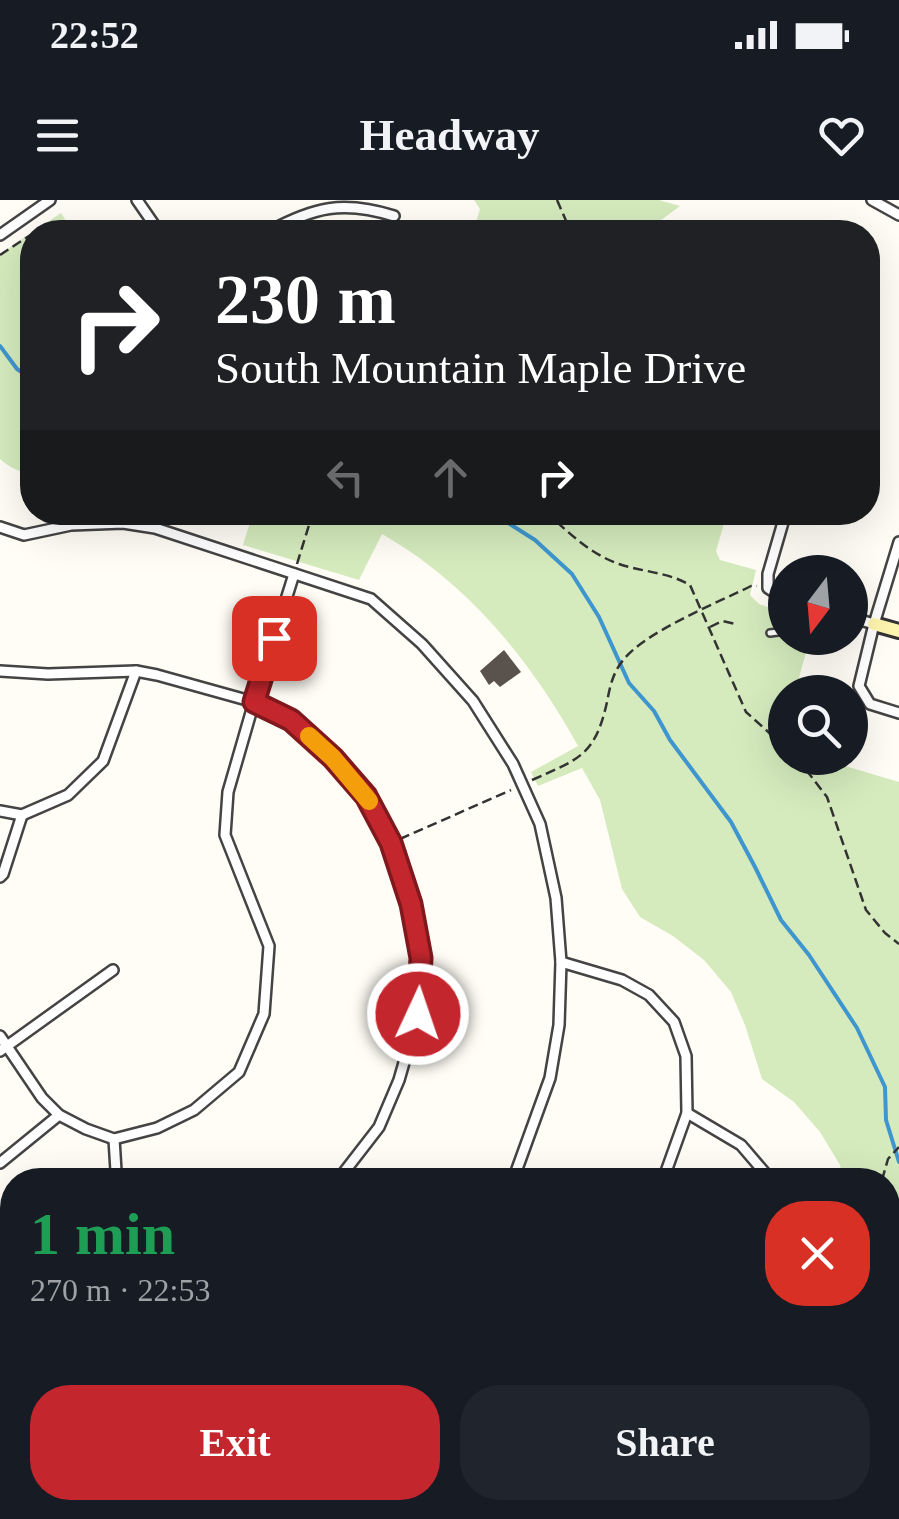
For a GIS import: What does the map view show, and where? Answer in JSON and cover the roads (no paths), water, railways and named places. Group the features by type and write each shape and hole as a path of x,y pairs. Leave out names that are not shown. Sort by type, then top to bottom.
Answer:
{"main road":[{"path":"874,624 899,631"}],"street":[{"path":"291,220 350,200 374,205 394,216"},
{"path":"873,200 899,215"},
{"path":"22,220 45,202"},
{"path":"0,527 24,535 72,525"},
{"path":"135,525 155,528 371,599 422,644 473,701 513,764 540,824 556,898 560,962 559,1026 550,1078 518,1168"},
{"path":"774,555 782,525"},
{"path":"898,547 858,686 870,704 899,713"},
{"path":"0,1036 3,1049 59,1114 114,1140 158,1128 194,1110 239,1072 264,1014 268,946 225,835 228,792 294,574"},
{"path":"868,622 874,624"},
{"path":"0,671 136,671 254,702 291,720 333,758 366,796 391,843 411,904 421,958 418,1014 399,1080 379,1127 347,1168"},
{"path":"0,811 22,815 68,795 103,760 136,671"},
{"path":"0,877 22,815"},
{"path":"560,962 622,980 649,996 674,1022 686,1056 687,1113 666,1168"},
{"path":"3,1049 113,970"},
{"path":"687,1113 741,1145 761,1168"},
{"path":"0,1163 59,1114"},
{"path":"114,1140 116,1168"}],"waterway":[{"path":"0,346 20,371"},
{"path":"511,525 535,540 572,574 599,617 629,683 654,711 670,740 731,822 781,920 857,1028 885,1087 886,1120 899,1162"}]}
